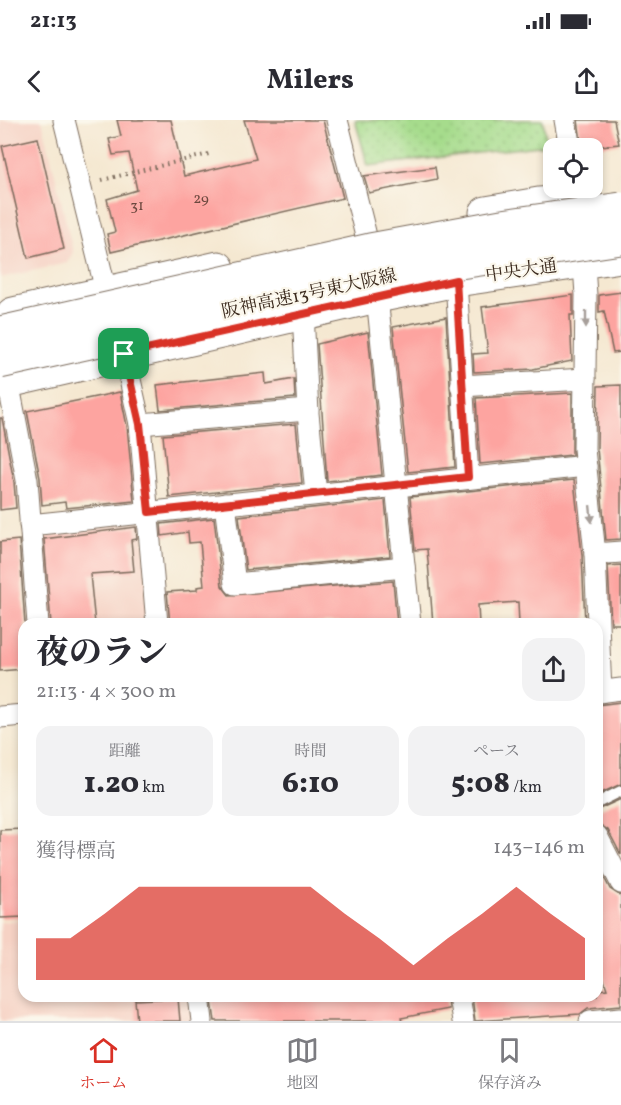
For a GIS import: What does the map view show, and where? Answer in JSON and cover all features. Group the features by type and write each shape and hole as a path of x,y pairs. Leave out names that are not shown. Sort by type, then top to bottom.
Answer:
{"main road":[{"path":"603,196 621,196"},
{"path":"0,317 366,236 563,198"},
{"name":"阪神高速13号東大阪線","path":"0,333 370,250 502,226 621,209"},
{"name":"阪神高速13号東大阪線","path":"3,375 433,266 621,238"},
{"name":"中央大通","path":"3,375 124,354 303,312 456,280 621,256"}],"street":[{"path":"64,120 140,424 157,618"},
{"path":"337,120 366,236"},
{"path":"565,120 568,138"},
{"path":"576,198 585,261 586,466 600,618"},
{"path":"456,280 468,477"},
{"path":"377,296 409,618"},
{"path":"303,312 308,410 316,494"},
{"path":"3,375 27,480 38,618"},
{"path":"461,387 585,379"},
{"path":"140,424 308,410"},
{"path":"30,525 586,466"},
{"path":"225,504 235,584 404,567"},
{"path":"595,554 621,552"},
{"path":"603,654 606,691"},
{"path":"0,717 18,716"},
{"path":"603,848 621,883"},
{"path":"200,1002 202,1021"},
{"path":"460,1002 462,1021"},
{"path":"590,1021 621,1018"}],"lane":[{"path":"603,800 621,791"}],"path":[{"path":"102,180 209,154"}],"shaded area":[{"path":"0,120 42,120 73,252 67,263 0,278"},
{"path":"142,521 150,618 46,618 38,529"},
{"path":"18,920 18,1002 191,1002 193,1021 0,1021 0,922"}],"green space":[{"path":"355,120 543,120 546,138 543,138 543,145 368,166"}],"building":[{"path":"117,120 171,120 184,176 256,159 244,120 323,120 343,198 111,252 107,234 115,232 107,199 137,190 129,153 113,155 109,139 121,136"},
{"path":"578,120 614,120 619,144 603,146 603,138 581,138"},
{"path":"38,138 64,249 28,258 2,146"},
{"path":"435,167 437,179 369,193 364,176"},
{"path":"621,292 621,352 613,353 604,311 599,312 599,295"},
{"path":"573,295 573,315 570,315 572,361 533,369 474,372 473,354 488,353 482,307"},
{"path":"446,317 455,467 408,472 393,327"},
{"path":"368,332 382,475 327,481 317,344"},
{"path":"265,373 266,384 294,379 295,398 160,410 157,385"},
{"path":"621,385 621,539 606,540 597,448 598,386"},
{"path":"120,392 127,426 134,501 66,508 65,502 42,505 40,478 27,411"},
{"path":"572,393 572,455 480,464 476,398"},
{"path":"0,418 2,418 14,482 16,508 0,510"},
{"path":"296,424 302,483 169,497 163,435"},
{"path":"574,480 582,555 585,618 519,618 518,602 478,605 479,618 433,618 427,549 415,550 410,497"},
{"path":"385,500 390,556 246,570 239,516"},
{"path":"214,518 222,586 229,595 393,581 396,618 169,618 167,592 197,590 197,587 204,586 200,542 189,543 188,532 162,536 161,524"},
{"path":"136,527 137,539 131,540 134,571 90,574 94,618 51,618 44,539"},
{"path":"19,540 25,618 18,618 18,670 0,671 0,542"},
{"path":"621,565 621,624 611,624 608,566"},
{"path":"621,702 621,784 603,792 603,704"},
{"path":"621,799 621,855 608,830 603,827 603,807"},
{"path":"18,829 18,917 0,918 0,830"},
{"path":"603,876 610,889 621,896 621,1005 588,1008 580,1014 475,1021 473,1002 603,1002 603,989 607,989 603,977"},
{"path":"135,1002 178,1002 180,1021 137,1021"},
{"path":"212,1002 447,1002 448,1009 401,1018 402,1021 215,1021"}],"route":[{"path":"456,280 461,392 468,477 149,512 140,424 135,394 124,354 303,312 456,280"}]}
